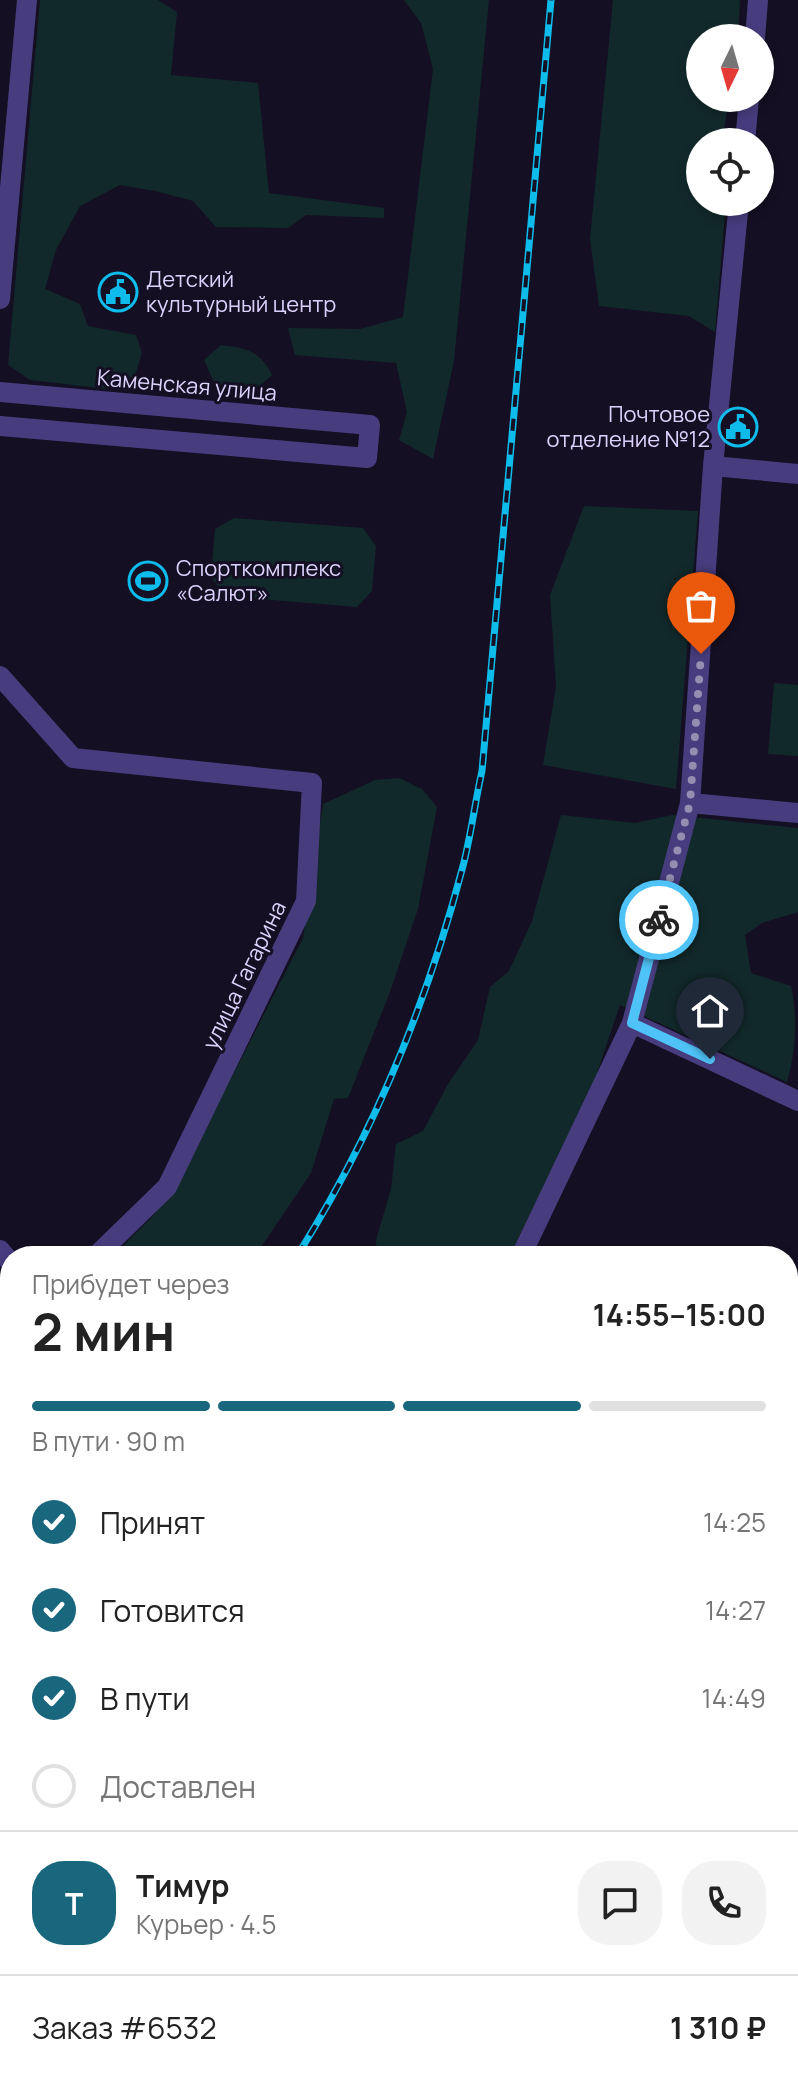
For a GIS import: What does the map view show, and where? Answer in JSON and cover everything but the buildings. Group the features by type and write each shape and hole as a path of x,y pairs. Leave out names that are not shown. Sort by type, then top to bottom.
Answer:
{"street":[{"path":"0,299 27,0"},
{"path":"756,24 758,0"},
{"path":"526,1246 632,1023 690,803 713,466 738,216"},
{"name":"Каменская улица","path":"0,392 370,425 367,458 0,426"},
{"path":"713,466 798,474"},
{"name":"улица Гагарина","path":"0,676 73,758 312,783 306,901 167,1187 106,1246"},
{"path":"690,803 798,813"},
{"path":"632,1023 798,1101"}],"green space":[{"path":"40,0 158,0 177,12 171,75 258,83 269,193 384,208 384,218 306,215 288,228 216,227 193,201 120,185 80,206 56,250 45,289 80,304 88,326 136,335 142,353 132,385 107,389 30,380 8,365"},
{"path":"404,0 489,0 454,361 433,459 399,440 407,412 396,363 295,355 288,328 360,329 403,317 433,69 421,23"},
{"path":"613,0 740,0 739,24 686,24 686,112 727,112 724,128 686,128 686,216 725,216 715,332 689,316 599,306 590,239"},
{"path":"221,345 252,352 272,375 250,395 220,396 204,360"},
{"path":"584,506 698,511 676,789 543,765 556,687 550,595"},
{"path":"234,518 363,528 376,546 372,591 357,607 225,596 211,577 215,529"},
{"path":"774,683 798,685 798,756 768,754"},
{"path":"399,778 422,789 437,807 418,909 390,992 348,1098 334,1099 311,1173 262,1246 123,1246 153,1216 176,1186 303,938 323,804 375,780"},
{"path":"561,815 635,823 672,815 798,828 798,912 762,923 745,935 751,973 791,986 795,1034 787,1082 620,1005 596,1076 515,1246 376,1246 391,1189 396,1144 423,1131 448,1084 478,1040 490,987 509,971 532,921"}],"railway":[{"path":"303,1246 350,1163 395,1067 433,968 468,842 482,771 551,0"}],"way so far":[{"path":"659,920 690,803 701,654"}],"place":[{"name":"Детский культурный центр","path":"118,292"},
{"name":"Почтовое отделение №12","path":"738,427"},
{"name":"Спорткомплекс «Салют»","path":"148,581"}],"route":[{"path":"659,920 632,1023 710,1059"}]}
